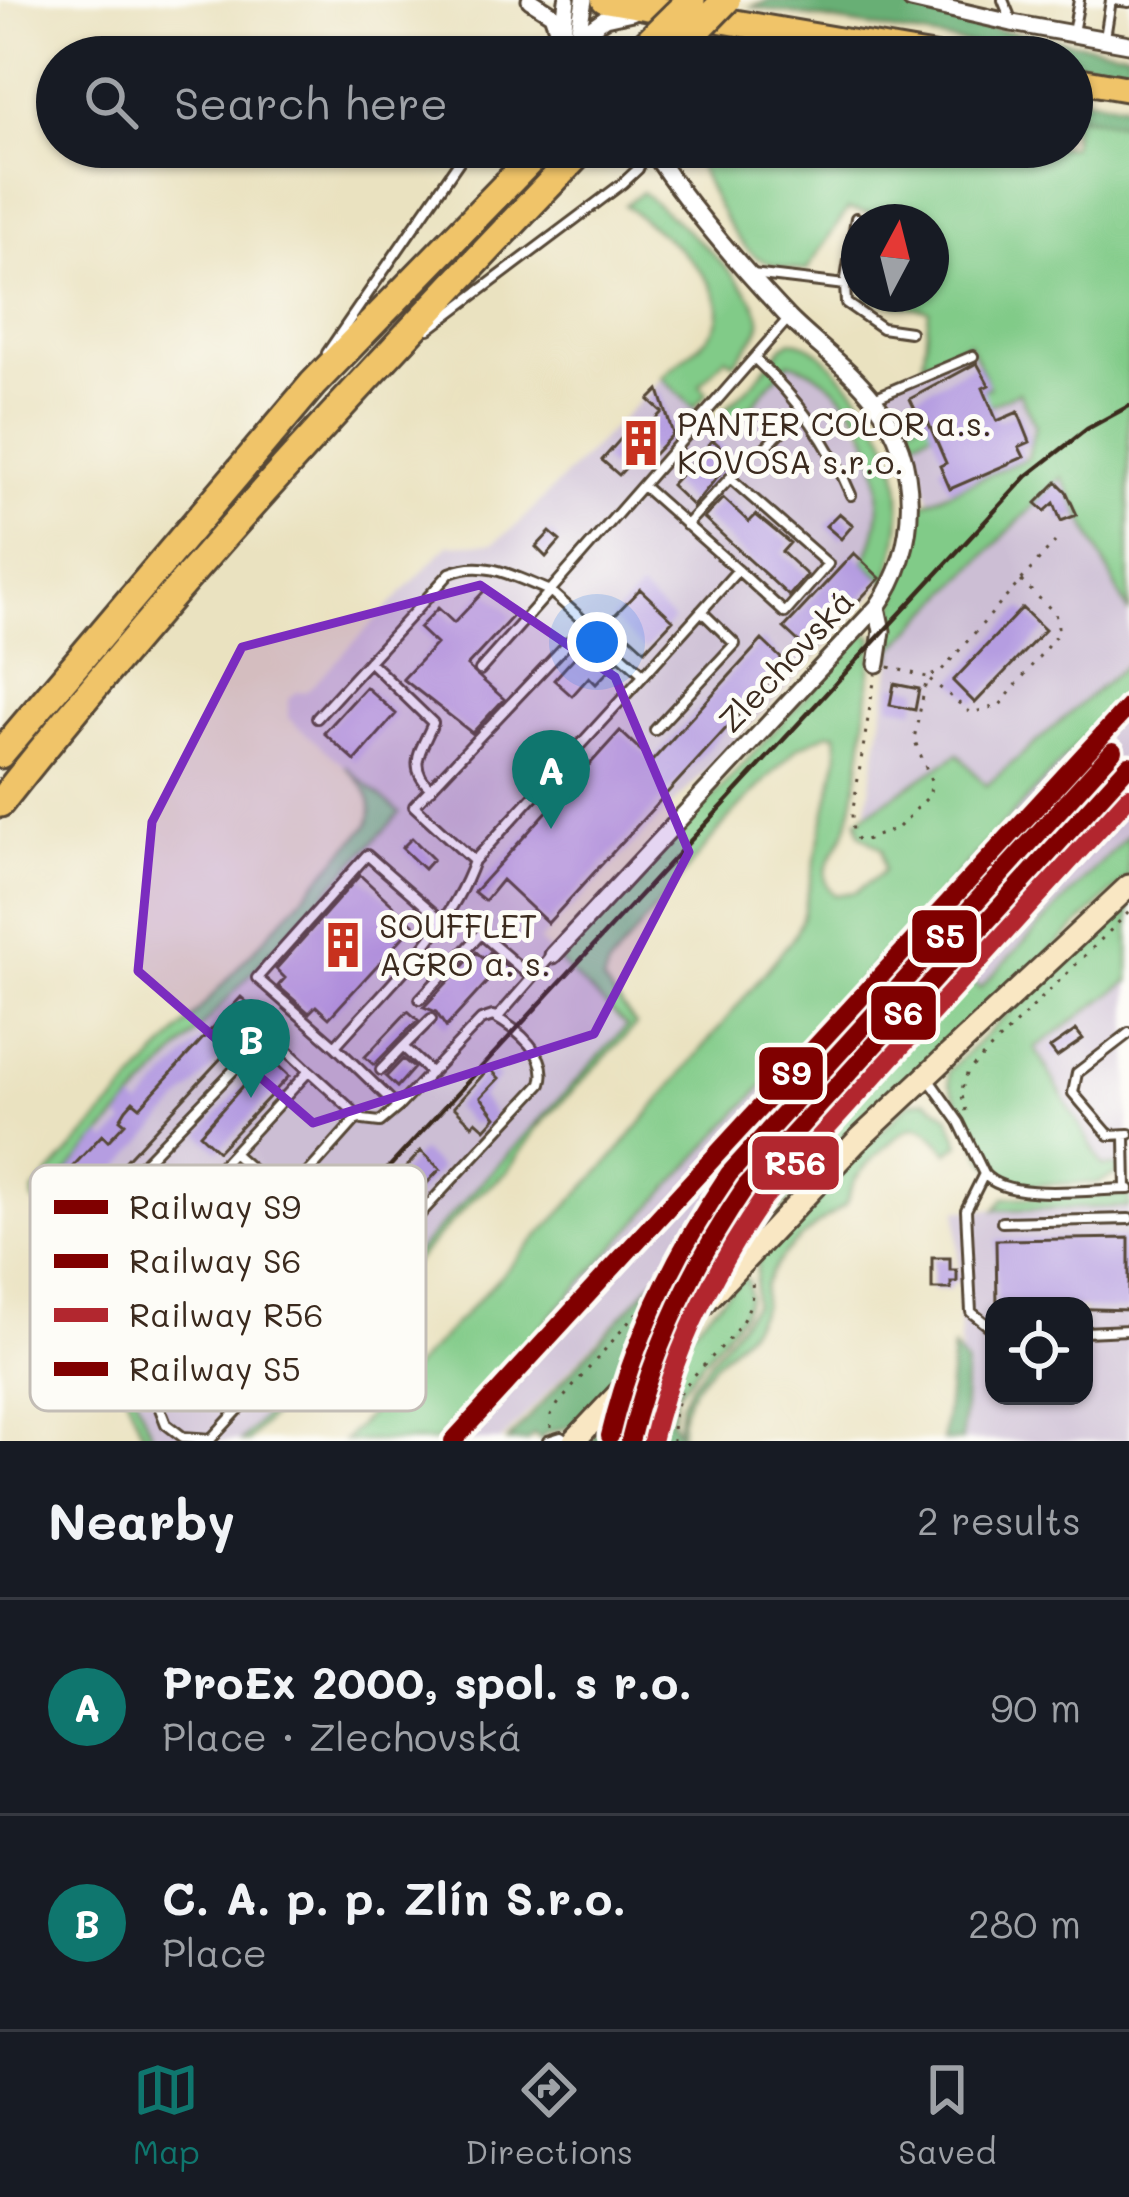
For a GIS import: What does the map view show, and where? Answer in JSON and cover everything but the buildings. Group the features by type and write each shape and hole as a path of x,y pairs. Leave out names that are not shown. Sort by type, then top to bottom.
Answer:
{"highway":[{"path":"654,36 691,0"},
{"path":"691,36 726,0"},
{"path":"2,752 313,384 524,168"},
{"path":"0,803 195,567 340,403 565,168"}],"main road":[{"path":"604,0 819,36"},
{"path":"1093,83 1129,89"},
{"path":"567,1440 926,1076 1129,886"}],"street":[{"path":"530,0 552,14 568,36"},
{"path":"566,0 569,36"},
{"path":"569,36 584,0"},
{"path":"919,1 1084,36"},
{"path":"571,36 605,18 646,5"},
{"path":"1093,38 1129,44"},
{"name":"Zlechovská","path":"553,955 877,608 900,562 910,517 904,460 873,398 789,318 662,168"},
{"path":"877,608 882,631 877,664"}],"lane":[{"path":"1003,0 1012,23"},
{"path":"1073,34 1078,0"},
{"path":"1105,40 1112,0 1129,2"},
{"path":"313,384 331,344 454,168"},
{"path":"340,403 381,364 637,168"},
{"path":"750,274 841,285"},
{"path":"859,312 881,328 910,332"},
{"path":"480,670 789,318"},
{"path":"873,398 973,356"},
{"path":"755,359 824,438 851,495"},
{"path":"765,448 802,410"},
{"path":"643,486 686,525 738,570 784,613 828,565 730,478 686,525"},
{"path":"317,718 450,573 461,568 492,568 550,591 644,675"},
{"path":"335,1046 444,922 464,890 474,861 738,570"},
{"path":"655,730 735,644 701,611"},
{"path":"474,861 414,806 586,624"},
{"path":"369,661 433,724 416,765 416,773 431,789"},
{"path":"398,1107 257,978 367,855 444,922"},
{"path":"420,999 481,934 532,979"},
{"path":"142,1165 262,1041 279,1043 359,1116 380,1122 484,1018 498,1017 553,955"},
{"path":"426,1209 541,1084 540,1056 498,1017"},
{"path":"381,1070 430,1019"},
{"path":"926,1076 959,1122 993,1184 1015,1191 1127,1189 1127,1136 1109,1135 1073,1093 1077,1073 1129,1033"},
{"path":"403,1047 430,1073"},
{"path":"221,1165 309,1070"},
{"path":"315,1165 359,1116"},
{"path":"232,1153 246,1165"},
{"path":"984,1174 966,1210 970,1312 985,1323"},
{"path":"1002,1222 1129,1219"},
{"path":"1093,1332 1129,1330"},
{"path":"161,1411 166,1424 182,1437 202,1440 218,1436 241,1411"},
{"path":"548,1441 567,1440"}],"path":[{"path":"1009,36 1012,23"},
{"path":"927,677 940,672 1055,542"},
{"path":"927,677 914,739 931,779 930,795 898,828 860,842 853,834 852,815 877,664 927,677 971,713 1000,705 1059,632 1055,613 1021,581"},
{"path":"959,1122 969,1118 961,1101 968,1071 1129,913"},
{"path":"673,1441 684,1386 748,1312 753,1288 746,1256"},
{"path":"567,1440 551,1428 555,1409 665,1280"}],"highlighted area":[{"path":"480,585 615,677 689,852 594,1034 313,1123 138,971 152,822 242,647"}],"shaded area":[{"path":"969,342 989,387 909,424 884,382"},
{"path":"789,362 810,369 842,396 876,454 882,495 878,536 864,563 881,581 807,667 539,942 627,1025 426,1242 426,1165 74,1165 399,813 288,718 288,698 307,691 448,545 493,543 517,525 662,378 725,436"},
{"path":"1019,392 1041,439 993,490 934,520 915,439"},
{"path":"1062,477 1129,615 1129,662 986,786 958,753 866,813 894,649"},
{"path":"1129,688 1129,834 980,988 922,1014 754,1192 707,1264 683,1312 652,1391 640,1441 619,1441 639,1367 664,1303 703,1228 501,1441 436,1441"},
{"path":"1129,981 1129,1166 1104,1167 1035,1048"},
{"path":"1129,1207 1129,1441 962,1441 957,1210"},
{"path":"142,1411 269,1411 241,1441 154,1441"}],"green space":[{"path":"771,0 889,1 1034,36 923,36 752,7"},
{"path":"1093,46 1129,52 1129,71 1093,65"},
{"path":"1093,99 1129,105 1129,125 1093,119"},
{"path":"1093,119 1129,125 1129,613 1062,477 894,648 891,660 886,656 920,505 1028,458 1035,425 1019,392 915,439 909,424 989,387 969,342 923,363 929,312 949,312 949,204 841,204 841,219 806,271 760,259 738,239 700,168 1093,168"},
{"path":"642,192 713,254 758,310 760,324 753,339 734,363 726,357 700,385 707,393 694,408 662,378 711,333 719,316 717,298 692,262 625,205"},
{"path":"791,341 813,349 832,365 863,401 890,448 900,498 887,582 864,563 875,535 878,475 859,418 841,394 818,375 789,362 725,436 711,423"},
{"path":"865,633 873,637 857,780 847,827 825,878 835,895 856,892 884,871 882,849 860,834 857,820 958,754 986,786 1129,662 1129,688 436,1441 344,1441 373,1411 426,1411 426,1355 611,1160 793,938 802,919 838,756 836,733 797,748 729,818 608,967 603,982 636,1025 537,1128 506,1173 474,1198 426,1250 426,1242 627,1026 559,962"},
{"path":"345,766 400,813 73,1165 58,1165 368,825 370,799"},
{"path":"1129,834 1129,876 690,1296 766,1181 918,1011 922,1013 959,973 980,988"},
{"path":"1129,896 1129,981 1035,1048 1103,1166 1120,1166 1118,1173 1098,1183 1017,1185 1004,1181 984,1159 949,1083 948,1071"},
{"path":"926,1100 948,1115 960,1144 948,1152 930,1133 910,1128 876,1156 856,1178 845,1205 780,1259 765,1286 761,1310 689,1396 681,1433 677,1433 681,1404 690,1386 754,1305 758,1256 909,1103"},
{"path":"1129,1195 1129,1207 995,1210 1004,1198"},
{"path":"705,1225 666,1295 643,1351 576,1425 544,1434 541,1440 534,1434 527,1441 507,1441"},
{"path":"743,1277 748,1281 749,1297 743,1312 679,1391 679,1377 668,1372 656,1378 664,1358"},
{"path":"953,1348 966,1364 962,1441 943,1441"},
{"path":"668,1372 679,1377 672,1421 682,1441 640,1441 656,1378"},
{"path":"635,1393 619,1441 589,1441"},
{"path":"133,1411 142,1411 154,1441 146,1441"},
{"path":"269,1411 276,1411 248,1441 241,1441"}],"railway":[{"path":"391,1165 1027,476 1087,429 1129,406"}],"rail line":[{"name":"S9","path":"453,1441 1129,706"},
{"name":"S5","path":"610,1436 630,1366 657,1300 729,1174 1113,751"},
{"name":"S6","path":"630,1441 676,1308 746,1186 1129,765"},
{"name":"R56","path":"652,1441 696,1315 763,1199 1129,796"}],"place":[{"name":"PANTER COLOR a.s. KOVOSA s.r.o.","path":"641,443"},
{"name":"ProEx 2000, spol. s r.o.","path":"551,829"},
{"name":"SOUFFLET AGRO a. s.","path":"343,945"},
{"name":"C. A. p. p. Zlín S.r.o.","path":"251,1098"}]}
